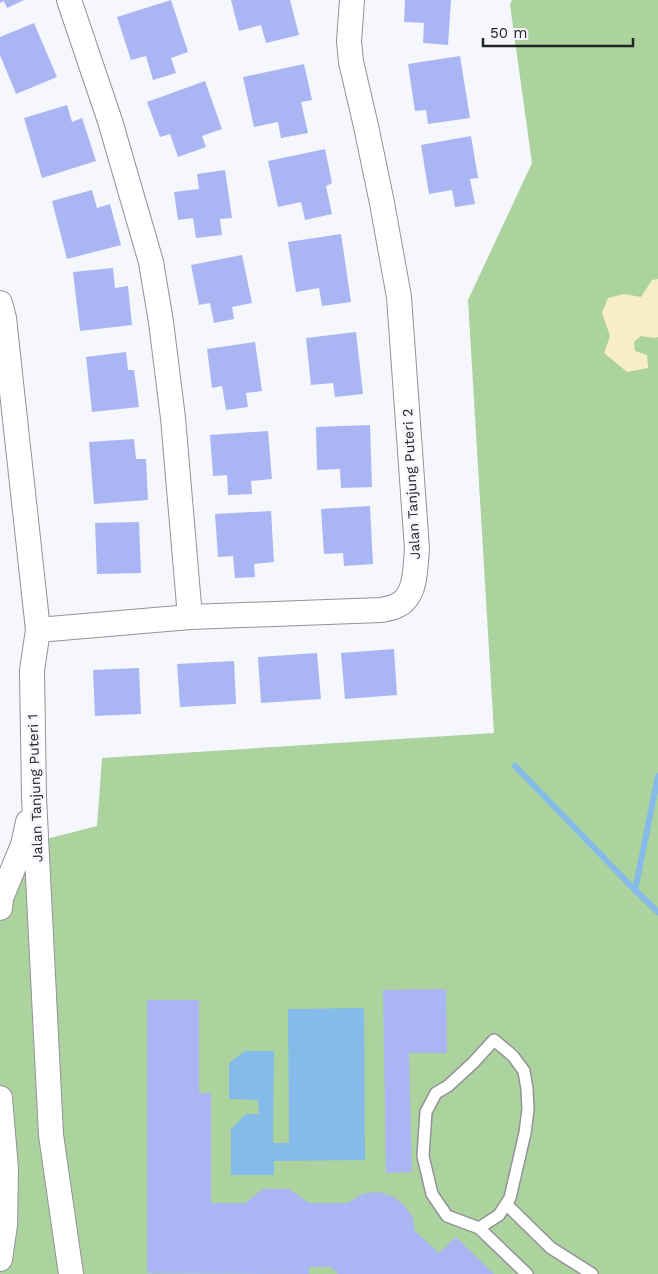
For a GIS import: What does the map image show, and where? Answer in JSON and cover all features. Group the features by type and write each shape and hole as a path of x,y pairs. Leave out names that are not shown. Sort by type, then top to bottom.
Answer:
{"street":[{"path":"69,0 110,121 151,262 174,418 190,617"},
{"name":"Jalan Tanjung Puteri 2","path":"38,630 190,617 381,610 398,606 408,596 414,583 417,549 399,298 382,203 351,62 349,42 352,0"},
{"name":"Jalan Tanjung Puteri 1","path":"0,303 4,318 38,630 32,670 34,797 51,1135 71,1274"},
{"path":"0,908 1,898 23,845 34,797"},
{"path":"0,1098 6,1169 5,1225 0,1258"}],"lane":[{"path":"479,1228 499,1215 510,1198 525,1133 528,1109 524,1071 513,1056 494,1040 448,1086 436,1093 426,1112 423,1156 432,1194 447,1216 479,1228 527,1274"},
{"path":"506,1204 551,1248 592,1274"}],"green space":[{"path":"512,0 658,0 658,1274 0,1274 0,908 23,845 97,826 102,758 494,733 468,300 532,163 510,5"}],"sand":[{"path":"658,279 658,337 641,336 634,342 635,351 647,355 648,368 627,372 604,353 610,336 602,313 608,298 624,294 641,297 652,280"}],"water":[{"path":"364,1008 365,1160 274,1161 274,1175 231,1175 231,1129 246,1114 259,1114 258,1100 229,1099 229,1063 245,1051 274,1051 273,1143 289,1143 288,1009"}],"building":[{"path":"0,0 24,0 7,8 4,1 0,3"},
{"path":"171,0 188,52 171,58 176,73 153,80 146,56 131,60 117,17"},
{"path":"231,0 290,0 299,35 266,43 261,25 239,31"},
{"path":"405,0 451,0 448,45 423,43 424,23 404,22"},
{"path":"34,23 57,77 16,94 0,55 0,37"},
{"path":"460,56 470,118 428,124 426,110 415,111 408,64"},
{"path":"304,64 312,100 301,102 308,133 281,138 278,122 254,127 243,77"},
{"path":"205,81 222,129 202,136 206,147 178,157 170,134 160,137 147,102"},
{"path":"67,105 72,122 82,118 96,161 42,178 24,118"},
{"path":"471,136 478,178 470,179 475,204 455,207 452,190 429,194 421,145"},
{"path":"325,149 332,183 326,186 332,214 305,220 301,202 278,207 268,161"},
{"path":"225,170 232,218 220,219 222,235 196,238 193,218 178,220 174,192 199,189 197,174"},
{"path":"92,190 97,208 110,204 121,245 67,259 52,201"},
{"path":"341,234 351,302 322,306 319,288 296,292 288,242"},
{"path":"242,255 252,303 232,307 234,319 214,323 210,303 199,305 191,265"},
{"path":"113,268 115,288 128,286 132,325 80,331 73,272"},
{"path":"356,332 363,394 335,397 333,383 311,385 306,338"},
{"path":"255,342 262,391 246,393 248,407 226,410 222,386 212,388 207,349"},
{"path":"126,352 128,370 134,370 139,407 92,412 86,357"},
{"path":"370,425 372,487 341,488 340,469 317,470 316,427"},
{"path":"268,431 272,479 251,481 252,494 228,495 227,475 213,476 210,435"},
{"path":"134,439 136,459 146,459 148,500 94,504 89,442"},
{"path":"370,506 373,564 344,566 343,553 324,554 321,509"},
{"path":"271,511 274,562 254,564 255,577 235,578 233,556 218,557 215,514"},
{"path":"139,522 141,573 97,574 95,523"},
{"path":"394,649 397,695 345,699 341,653"},
{"path":"317,653 321,699 261,703 258,657"},
{"path":"234,661 236,704 180,707 177,664"},
{"path":"139,668 141,714 95,716 93,670"},
{"path":"446,989 447,1053 409,1053 412,1172 386,1173 383,990"},
{"path":"147,1000 199,1000 199,1093 211,1093 211,1203 245,1203 263,1189 289,1189 309,1203 348,1203 365,1193 379,1192 394,1197 405,1206 413,1218 414,1230 439,1253 456,1237 494,1274 338,1274 331,1267 309,1267 309,1274 147,1273"}],"waterway":[{"path":"515,766 658,912"},
{"path":"635,890 658,776"}]}
